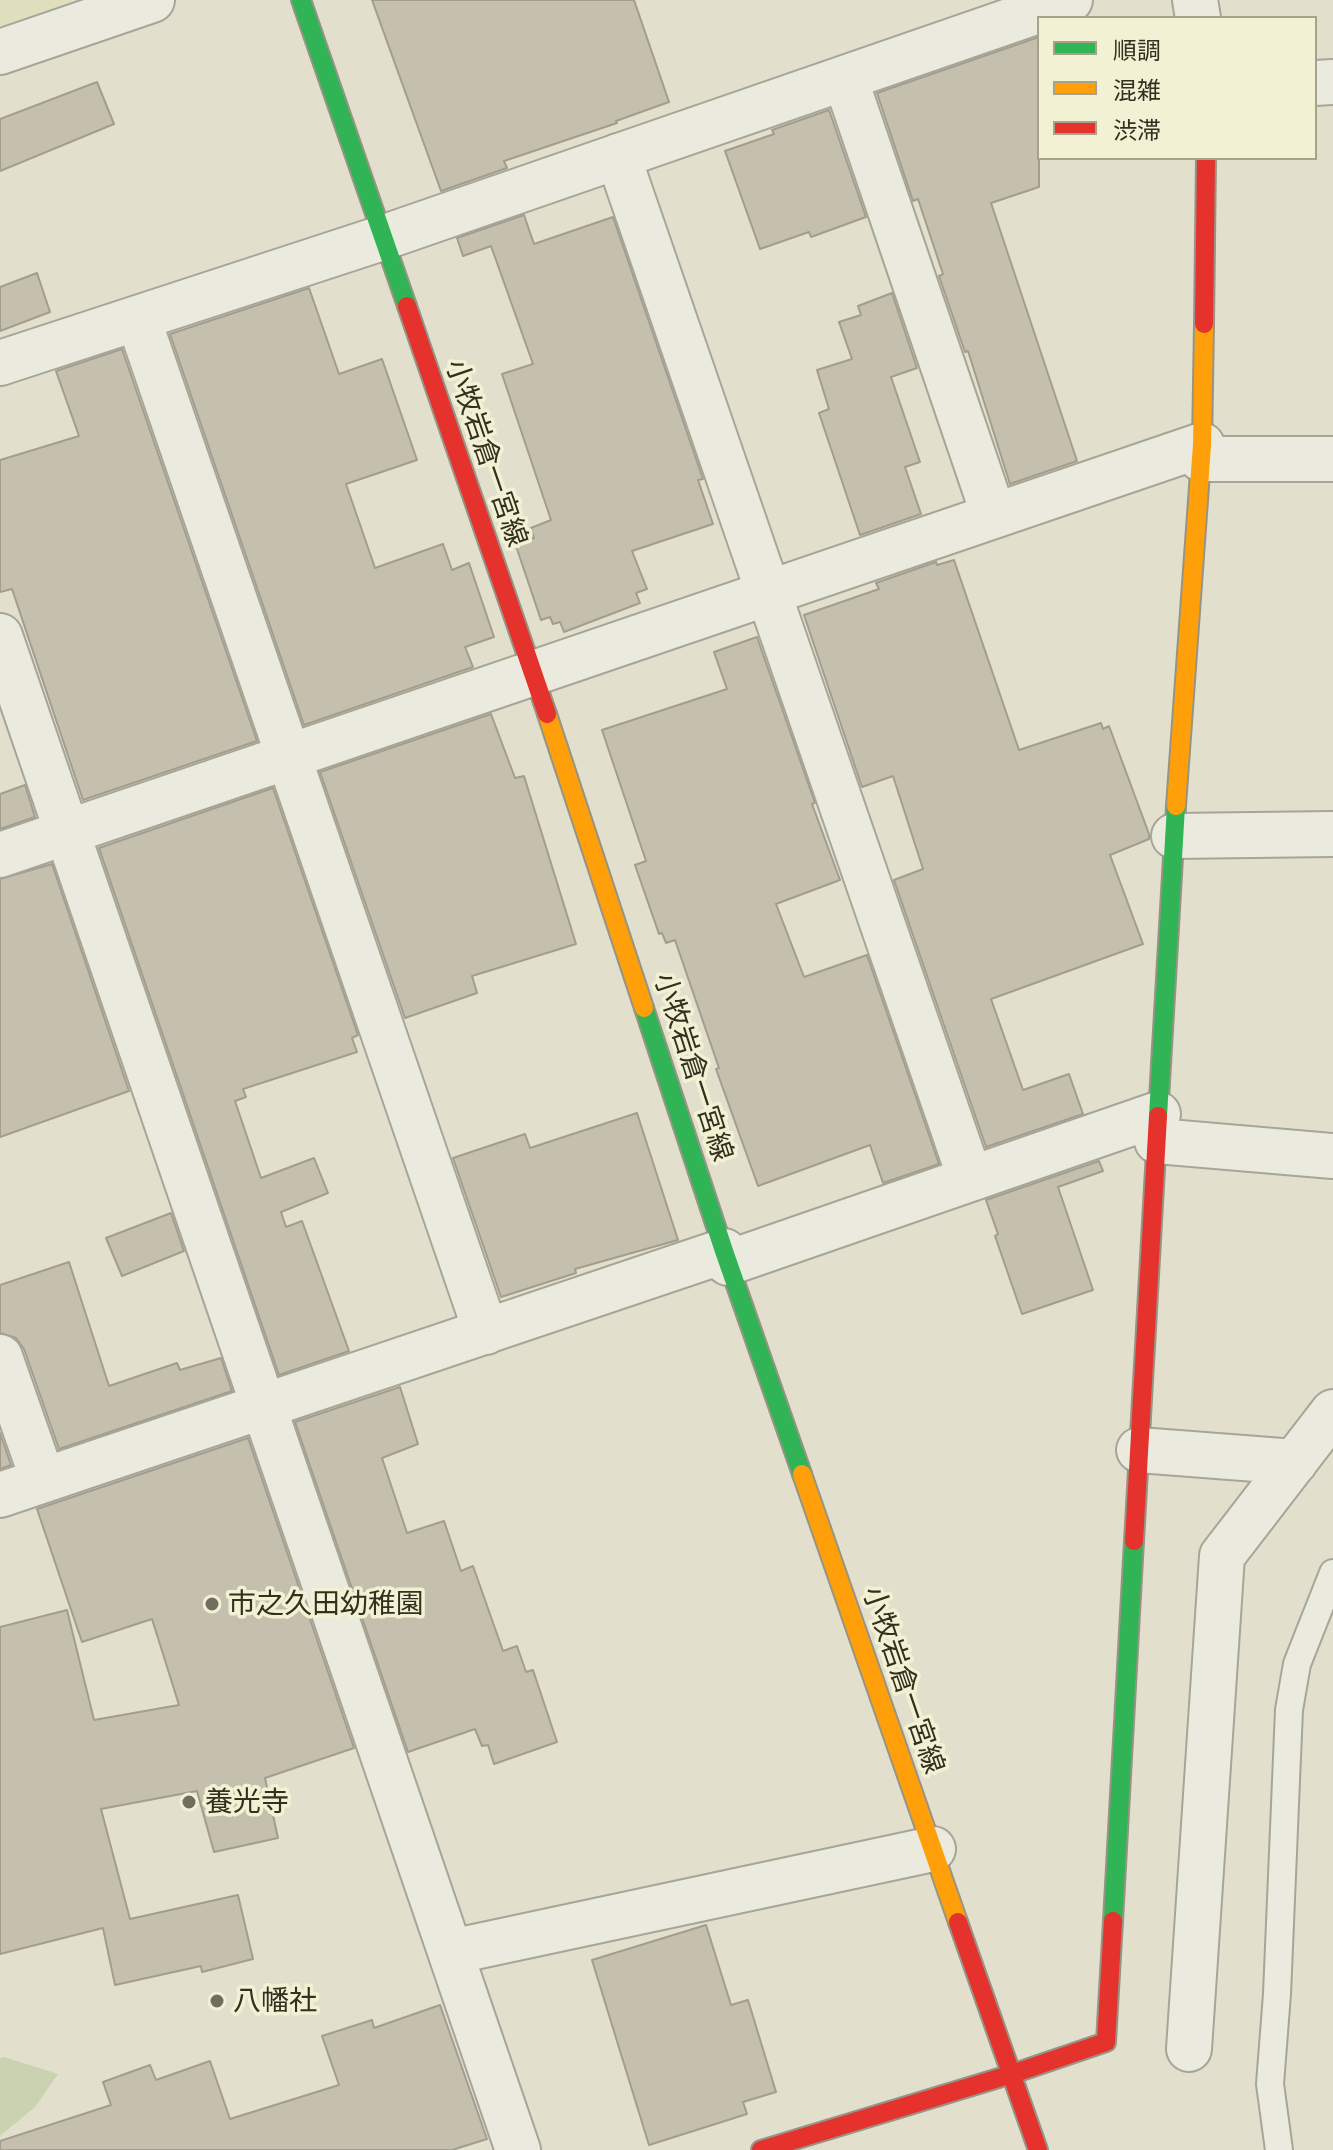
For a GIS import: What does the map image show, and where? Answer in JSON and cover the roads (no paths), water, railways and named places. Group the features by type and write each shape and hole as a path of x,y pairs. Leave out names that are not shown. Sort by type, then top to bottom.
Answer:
{"main road":[{"name":"小牧岩倉一宮線","path":"301,0 533,673 726,1257 1038,2150"},
{"path":"761,2150 1012,2074 1106,2042 1174,836 1201,452 1206,160"}],"street":[{"path":"0,52 152,0"},
{"path":"0,363 382,238 1070,0"},
{"path":"845,78 994,516"},
{"path":"618,156 970,1178"},
{"path":"138,318 486,1332"},
{"path":"0,855 994,516 1201,452 1333,459"},
{"path":"0,636 518,2150"},
{"path":"1174,836 1333,834"},
{"path":"0,1495 486,1332 970,1178 1158,1128 1333,1156"},
{"path":"0,1357 43,1480"},
{"path":"1189,2049 1222,1556 1333,1412"},
{"path":"1139,1450 1295,1462"},
{"path":"451,1952 933,1849"}],"lane":[{"path":"1279,2150 1270,2084 1278,1978 1289,1710 1297,1664 1333,1573"}],"place":[{"name":"市之久田幼稚園","path":"212,1604"},
{"name":"養光寺","path":"189,1802"},
{"name":"八幡社","path":"217,2001"}]}
